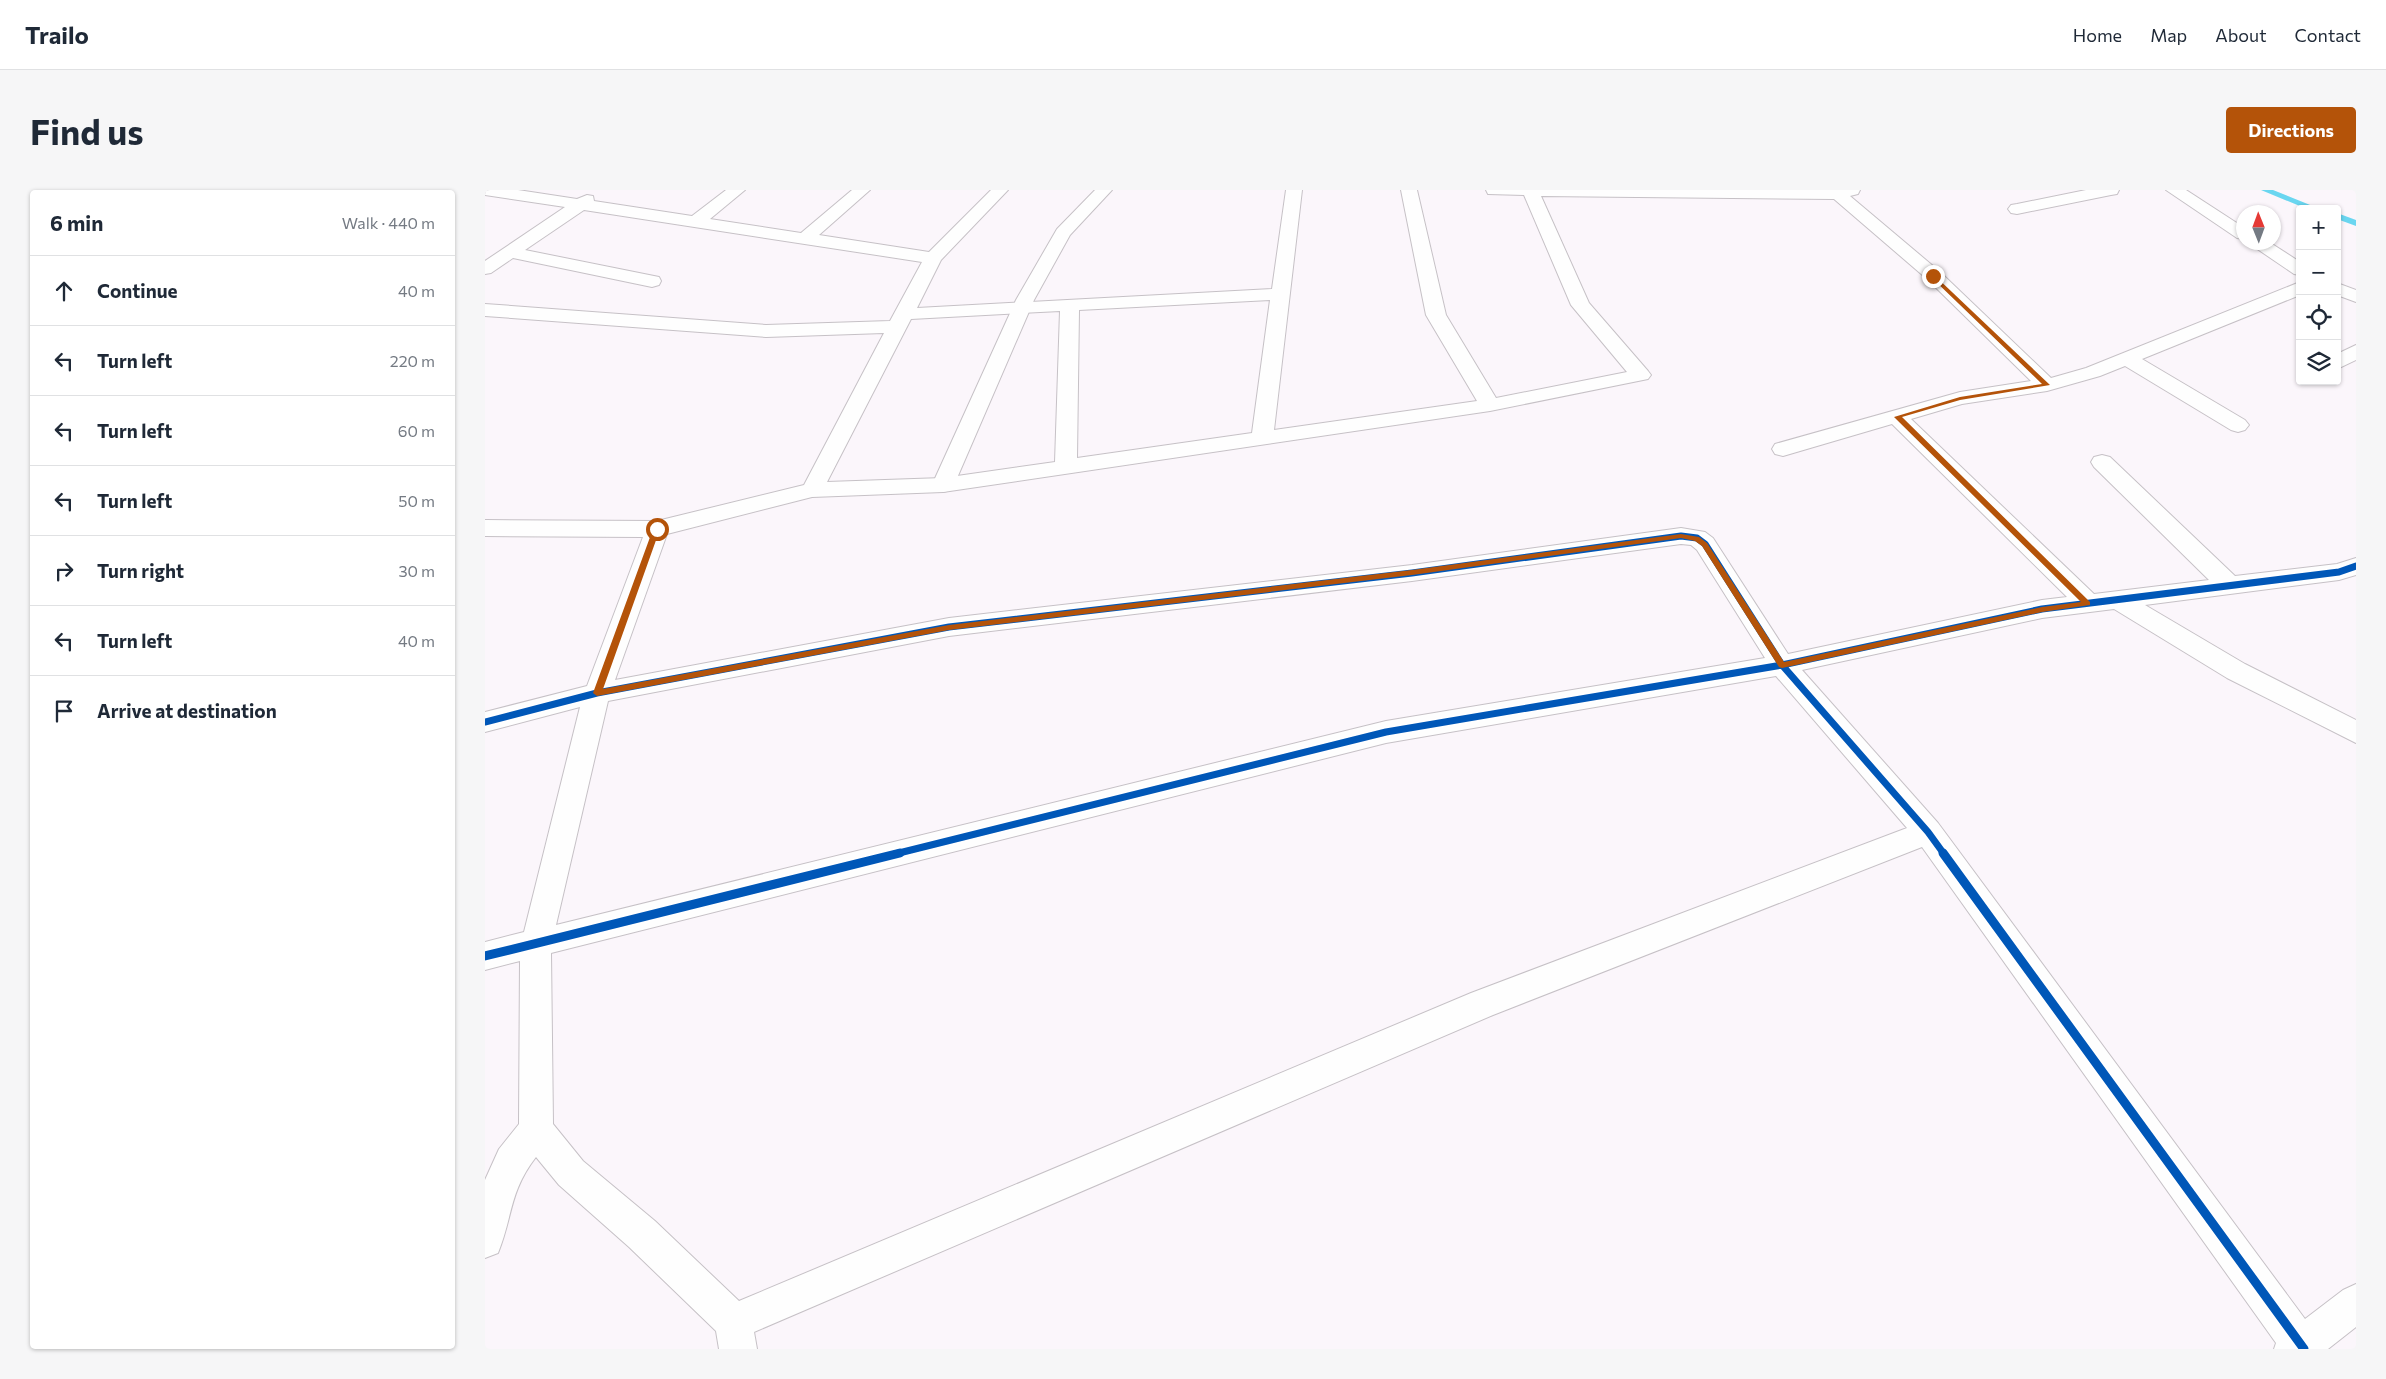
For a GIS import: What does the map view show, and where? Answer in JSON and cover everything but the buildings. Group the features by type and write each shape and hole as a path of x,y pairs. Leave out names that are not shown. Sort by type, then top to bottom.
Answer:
{"street":[{"path":"485,190 933,258"},
{"path":"485,269 602,190"},
{"path":"695,222 737,190"},
{"path":"804,239 862,190"},
{"path":"811,490 933,258 1000,190"},
{"path":"943,485 1022,308 1063,233 1104,190"},
{"path":"1262,440 1294,190"},
{"path":"1409,190 1437,315 1490,405"},
{"path":"1494,190 1845,192 2047,385"},
{"path":"485,528 657,529 811,490 943,485 1262,440 1490,405 1641,375 1580,305 1530,190"},
{"path":"2017,209 2111,190"},
{"path":"2174,190 2236,230"},
{"path":"2269,250 2296,267"},
{"path":"510,252 652,281"},
{"path":"1783,449 1960,398 2047,385 2093,372 2296,290"},
{"path":"2341,290 2356,296"},
{"path":"485,310 766,332 900,321 1022,308 1280,294"},
{"path":"1063,468 1066,461 1070,305"},
{"path":"2341,360 2356,351"},
{"path":"2127,358 2238,425"},
{"path":"1897,417 2088,603"},
{"path":"2102,462 2230,586"},
{"path":"485,1240 494,1200 511,1161 536,1130 536,944 597,693 657,529"},
{"path":"485,722 597,693 949,627 1402,574 1681,536 1697,538 1705,544 1782,665 1928,832 2299,1348 2356,1303"},
{"path":"485,956 1386,732 1782,665 2042,609 2339,572 2356,566"},
{"path":"2118,600 2236,671 2356,732"},
{"path":"536,1130 571,1173 642,1234 736,1336 1482,1004 1928,832"}],"waterway":[{"path":"2265,190 2305,205"},
{"path":"2341,217 2356,223"}],"cycle path":[{"path":"485,722 597,693 949,627 1412,573 1681,536 1697,538 1705,544 1782,665 1928,832 2304,1349"},
{"path":"485,956 1386,732 1782,665 2042,609 2339,572 2356,566"}],"route":[{"path":"657,529 597,693 949,627 1412,572 1681,536 1697,538 1705,544 1782,665 2042,609 2088,603 1897,417 1960,398 2047,385 1933,276"}]}
